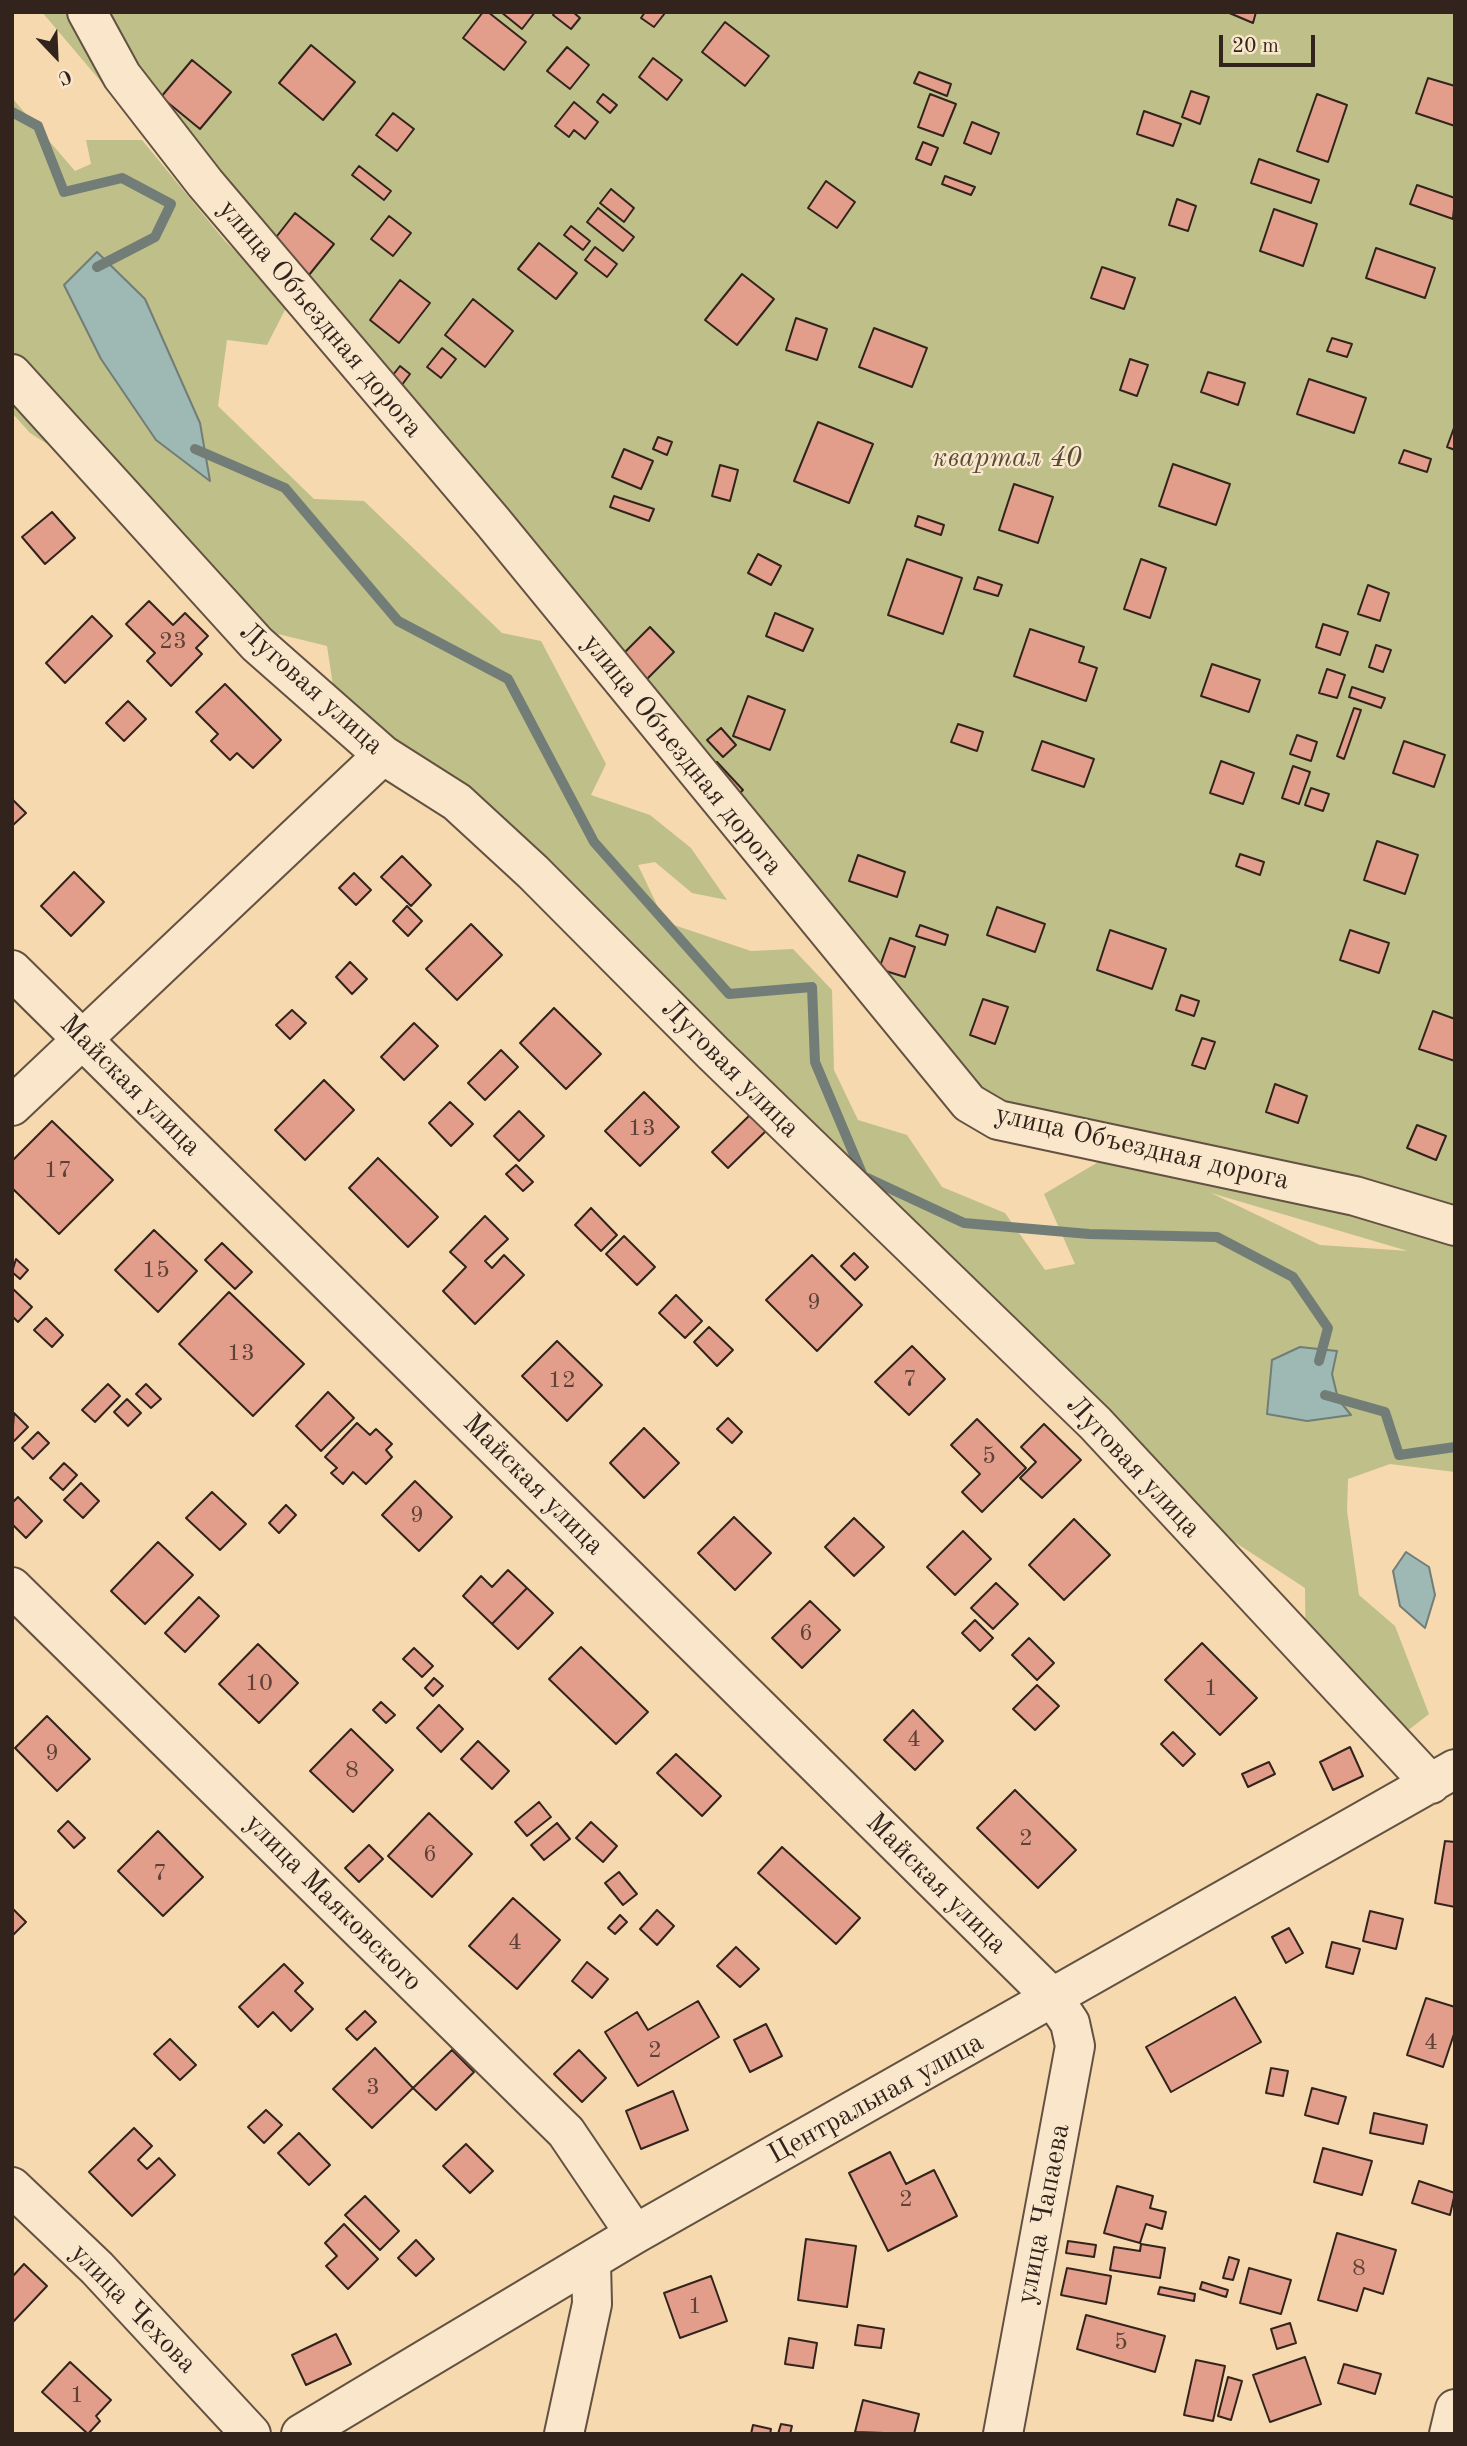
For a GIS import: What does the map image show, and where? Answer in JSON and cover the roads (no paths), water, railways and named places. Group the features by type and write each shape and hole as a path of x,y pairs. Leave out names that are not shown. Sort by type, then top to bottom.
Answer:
{"street":[{"name":"улица Объездная дорога","path":"87,12 122,76 205,183 493,522 969,1103 998,1120 1355,1196 1455,1226"},
{"name":"Луговая улица","path":"12,374 249,636 383,755 457,802 533,872 723,1063 1095,1423 1443,1777"},
{"path":"12,1106 383,755"},
{"name":"Майская улица","path":"12,970 1054,1999"},
{"name":"улица Маяковского","path":"12,1587 566,2132 635,2234"},
{"name":"Центральная улица","path":"301,2434 635,2234 1443,1777"},
{"name":"улица Чапаева","path":"1003,2434 1075,2046 1070,2023 1054,1999"},
{"name":"улица Чехова","path":"12,2187 97,2268 251,2434"},
{"path":"564,2434 592,2304 591,2262"},
{"path":"1449,2434 1455,2409"}],"water":[{"path":"97,252 145,299 200,423 210,481 156,440 101,359 64,285"},
{"path":"1300,1347 1337,1351 1332,1374 1338,1399 1351,1415 1307,1421 1267,1414 1272,1360"},
{"path":"1406,1552 1429,1567 1435,1595 1425,1628 1400,1606 1393,1571"}],"waterway":[{"path":"12,112 38,126 64,192 122,178 171,204 155,237 97,267"},
{"path":"195,449 285,488 398,621 508,679 594,842 729,994 812,987 815,1062 863,1176 964,1223 1089,1234 1217,1237 1293,1277 1328,1328 1319,1361"},
{"path":"1325,1395 1385,1412 1399,1455 1455,1447"}],"park label":[{"name":"квартал 40","path":"1007,459"}]}
